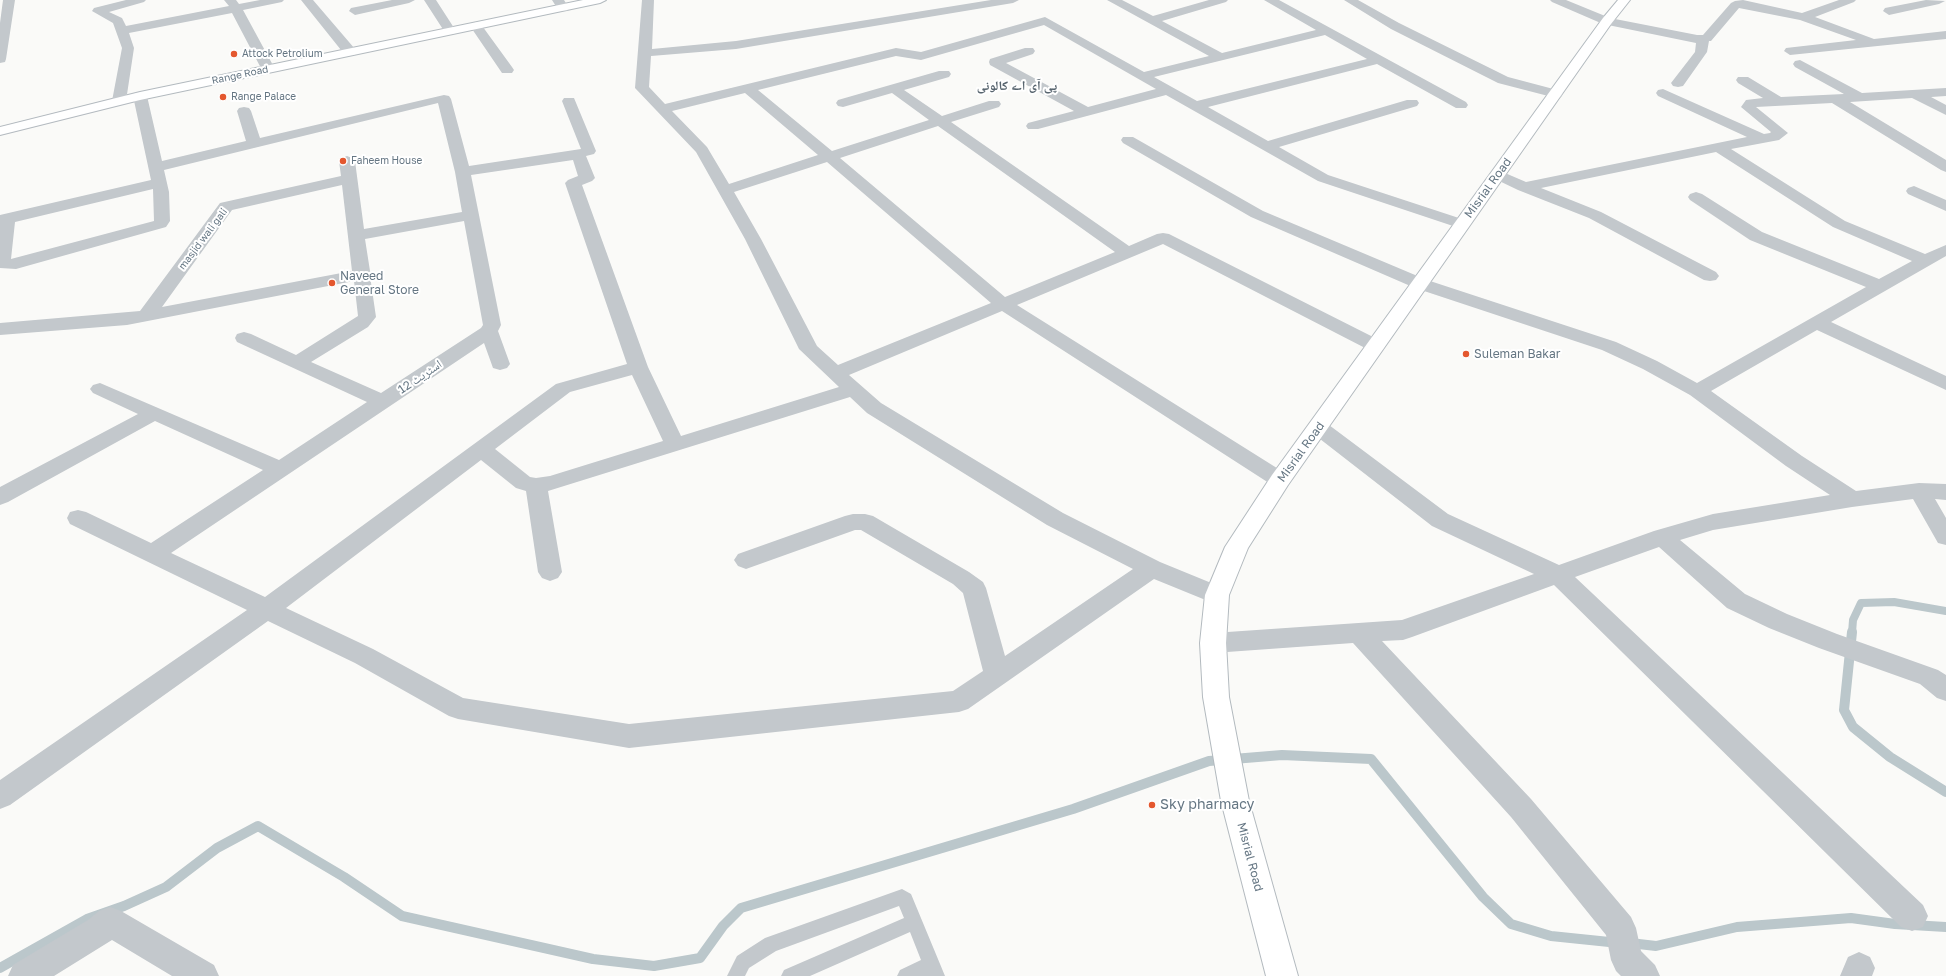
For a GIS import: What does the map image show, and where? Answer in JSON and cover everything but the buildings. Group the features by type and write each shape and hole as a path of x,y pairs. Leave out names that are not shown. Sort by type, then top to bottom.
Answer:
{"main road":[{"name":"Range Road","path":"0,131 140,96 476,26 560,4 600,0"},
{"name":"Misrial Road","path":"1282,976 1235,801 1216,697 1212,643 1217,595 1238,547 1280,480 1607,21 1624,0"}],"street":[{"path":"0,59 9,0"},
{"path":"119,101 128,48 118,21 98,11 140,0"},
{"path":"122,31 233,4 278,0"},
{"path":"307,0 350,52"},
{"path":"354,11 409,0"},
{"path":"430,0 450,31"},
{"path":"648,0 642,88 702,150 753,239 809,349 874,408 1054,519 1152,568 1217,595"},
{"path":"645,53 736,44 1013,0"},
{"path":"1113,0 1221,57"},
{"path":"1152,20 1222,0"},
{"path":"1270,0 1461,105"},
{"path":"1350,0 1395,26 1503,80 1556,94"},
{"path":"1556,0 1607,21 1703,39 1707,38 1737,4 1803,16 1871,42"},
{"path":"1803,16 1850,0"},
{"path":"1889,11 1941,1"},
{"path":"233,4 268,69"},
{"path":"662,109 897,52 921,56 1045,21 1323,178 1462,224"},
{"path":"476,26 507,70"},
{"path":"1142,76 1327,31"},
{"path":"1790,51 1946,35"},
{"path":"1678,83 1701,52 1703,39"},
{"path":"1029,51 995,62 1087,112"},
{"path":"1196,106 1377,60"},
{"path":"1800,64 1860,97"},
{"path":"843,103 944,74"},
{"path":"1743,80 1779,102"},
{"path":"748,88 1003,304 1280,480"},
{"path":"893,88 1128,253"},
{"path":"1033,126 1168,90"},
{"path":"1524,187 1718,146 1778,136 1781,133 1748,107 1748,105 1946,92"},
{"path":"1662,93 1762,139"},
{"path":"1915,94 1946,111"},
{"path":"140,96 157,175 162,221 160,224 16,264 5,264 2,260 3,219 157,175 254,143 438,99 444,99 463,172 492,325 489,331 500,364"},
{"path":"1836,99 1946,167"},
{"path":"463,172 575,155 589,151 569,101"},
{"path":"1267,146 1412,103"},
{"path":"725,190 994,104"},
{"path":"244,111 254,143"},
{"path":"1128,140 1257,214 1421,284 1609,346 1697,391 1794,461 1852,499"},
{"path":"1718,146 1839,224 1925,260"},
{"path":"575,155 579,157 587,178 573,183 638,367 675,445"},
{"path":"297,362 361,323 367,317 363,274 347,161"},
{"path":"1498,175 1595,215 1710,276"},
{"name":"masjid wali gali","path":"146,316 226,206 350,179"},
{"path":"1940,189 1914,191 1946,206"},
{"path":"1696,197 1756,236 1880,286"},
{"path":"357,235 471,215"},
{"path":"836,373 1163,238 1376,346"},
{"path":"1697,391 1925,260 1946,250"},
{"path":"0,329 127,319 363,274"},
{"path":"1816,322 1946,384"},
{"name":"اسٹریٹ 12","path":"152,554 489,331"},
{"path":"244,338 382,402"},
{"path":"0,796 268,609 563,388 638,367"},
{"path":"100,389 280,469"},
{"path":"481,449 524,483 536,485 551,483 854,389"},
{"path":"0,497 155,413"},
{"path":"1318,427 1440,520 1557,574 1912,916"},
{"path":"536,485 550,572"},
{"path":"1919,491 1946,537"},
{"path":"1212,643 1403,630 1662,537 1713,522 1852,499 1919,491 1946,492"},
{"path":"78,518 364,656 458,708 629,736 959,701 1152,568"},
{"path":"746,560 853,522 865,522 961,578 974,588 997,675"},
{"path":"1662,537 1736,601 1778,621 1833,643 1929,677 1946,690"},
{"path":"1360,634 1521,808 1620,928 1636,968"},
{"path":"24,976 99,931 110,922 203,976"}],"lane":[{"path":"736,976 743,962 771,944 902,897 905,900 934,970 906,976"},
{"path":"790,976 914,922"}],"waterway":[{"path":"1852,633 1853,620 1861,603 1894,602 1946,611"},
{"path":"1852,632 1844,710 1853,727 1890,757 1946,792"},
{"path":"0,968 87,919 124,906 166,887 217,848 258,826 344,877 402,916 593,959 654,966 700,958 723,926 741,908 1073,809 1209,761 1282,755 1371,759 1483,897 1511,924 1551,936 1619,943"},
{"path":"1630,943 1656,946 1737,927 1851,918 1895,924 1946,927"}],"place":[{"name":"Attock Petrolium","path":"234,54"},
{"name":"Range Palace","path":"223,97"},
{"name":"Faheem House","path":"343,161"},
{"name":"Naveed General Store","path":"332,283"},
{"name":"Suleman Bakar","path":"1466,354"},
{"name":"Sky pharmacy","path":"1152,805"}],"district":[{"name":"پی آی اے کالونی","path":"1017,86"}]}
